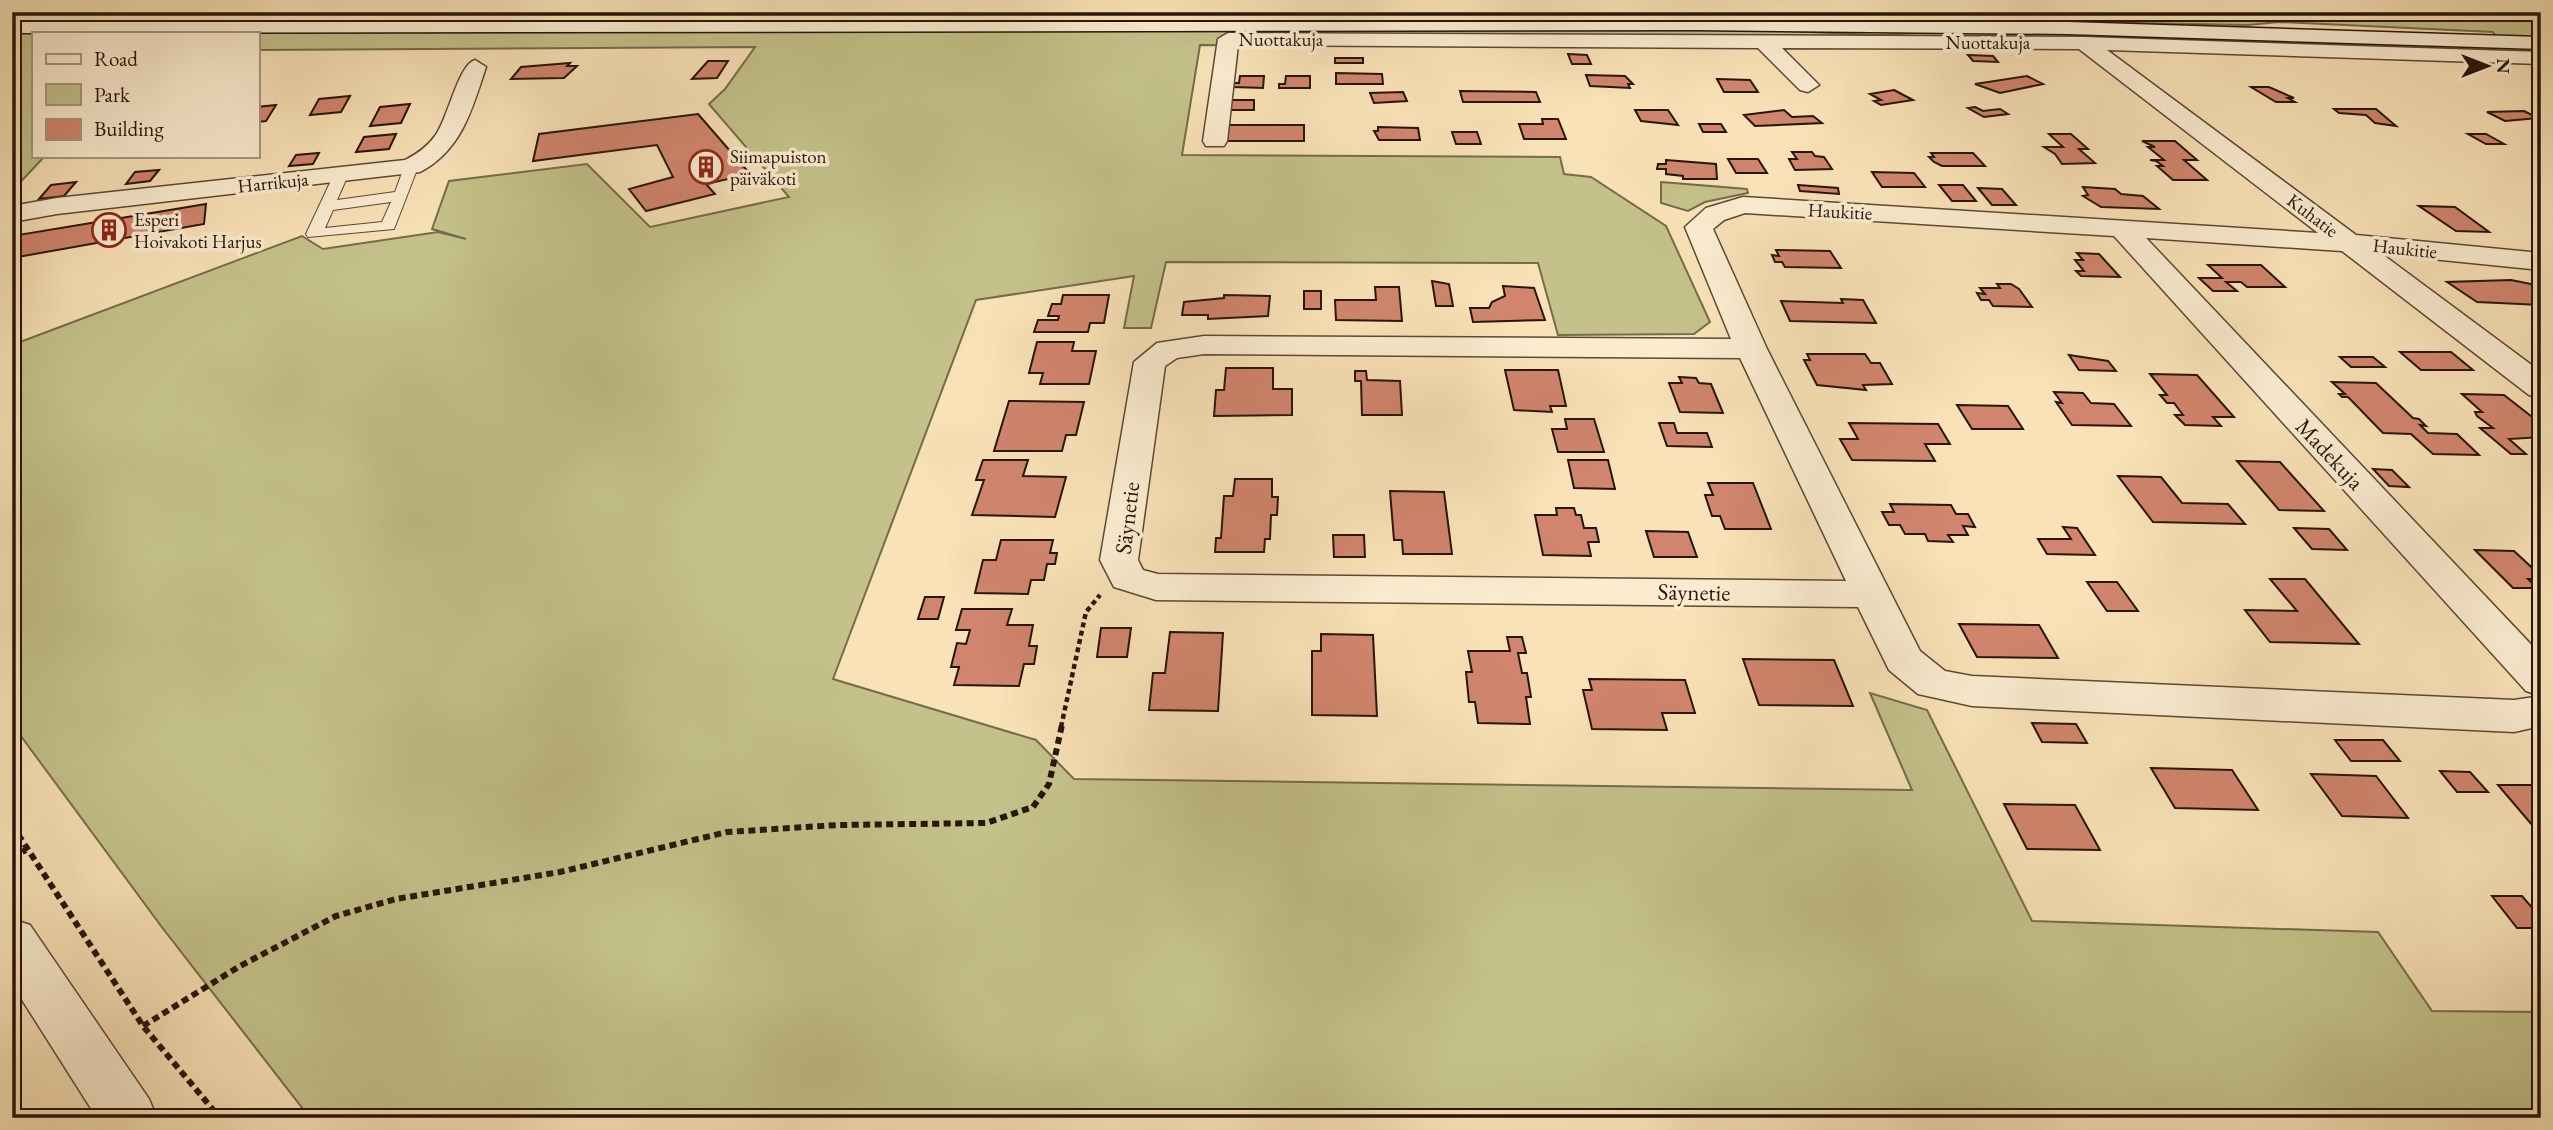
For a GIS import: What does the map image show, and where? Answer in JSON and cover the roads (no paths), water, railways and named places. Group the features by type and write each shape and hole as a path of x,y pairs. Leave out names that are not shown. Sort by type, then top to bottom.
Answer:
{"street":[{"path":"12,27 1434,32 1919,25 2539,48"},
{"name":"Nuottakuja","path":"1215,141 1228,39 1434,32 1763,41 2539,48"},
{"path":"1763,41 1808,85"},
{"name":"Kuhatie","path":"2084,43 2541,388"},
{"name":"Harrikuja","path":"12,215 57,206 411,167 430,159 443,146 475,67"},
{"name":"Haukitie","path":"2541,262 2351,243 1743,205 1714,214 1699,227 1751,349 1869,594 1904,660 1933,684 1972,691 2514,716 2541,711"},
{"name":"Madekuja","path":"2120,227 2541,681"},
{"name":"Säynetie","path":"1751,349 1204,345 1168,350 1150,362 1119,560 1128,578 1156,587 1869,594"},
{"path":"12,940 129,1118"}],"lane":[{"path":"340,175 325,206 314,234 316,235 388,226 411,167"},
{"path":"325,206 401,196"}],"place":[{"name":"Siimapuiston päiväkoti","path":"706,167"},
{"name":"Esperi Hoivakoti Harjus","path":"109,230"}]}
